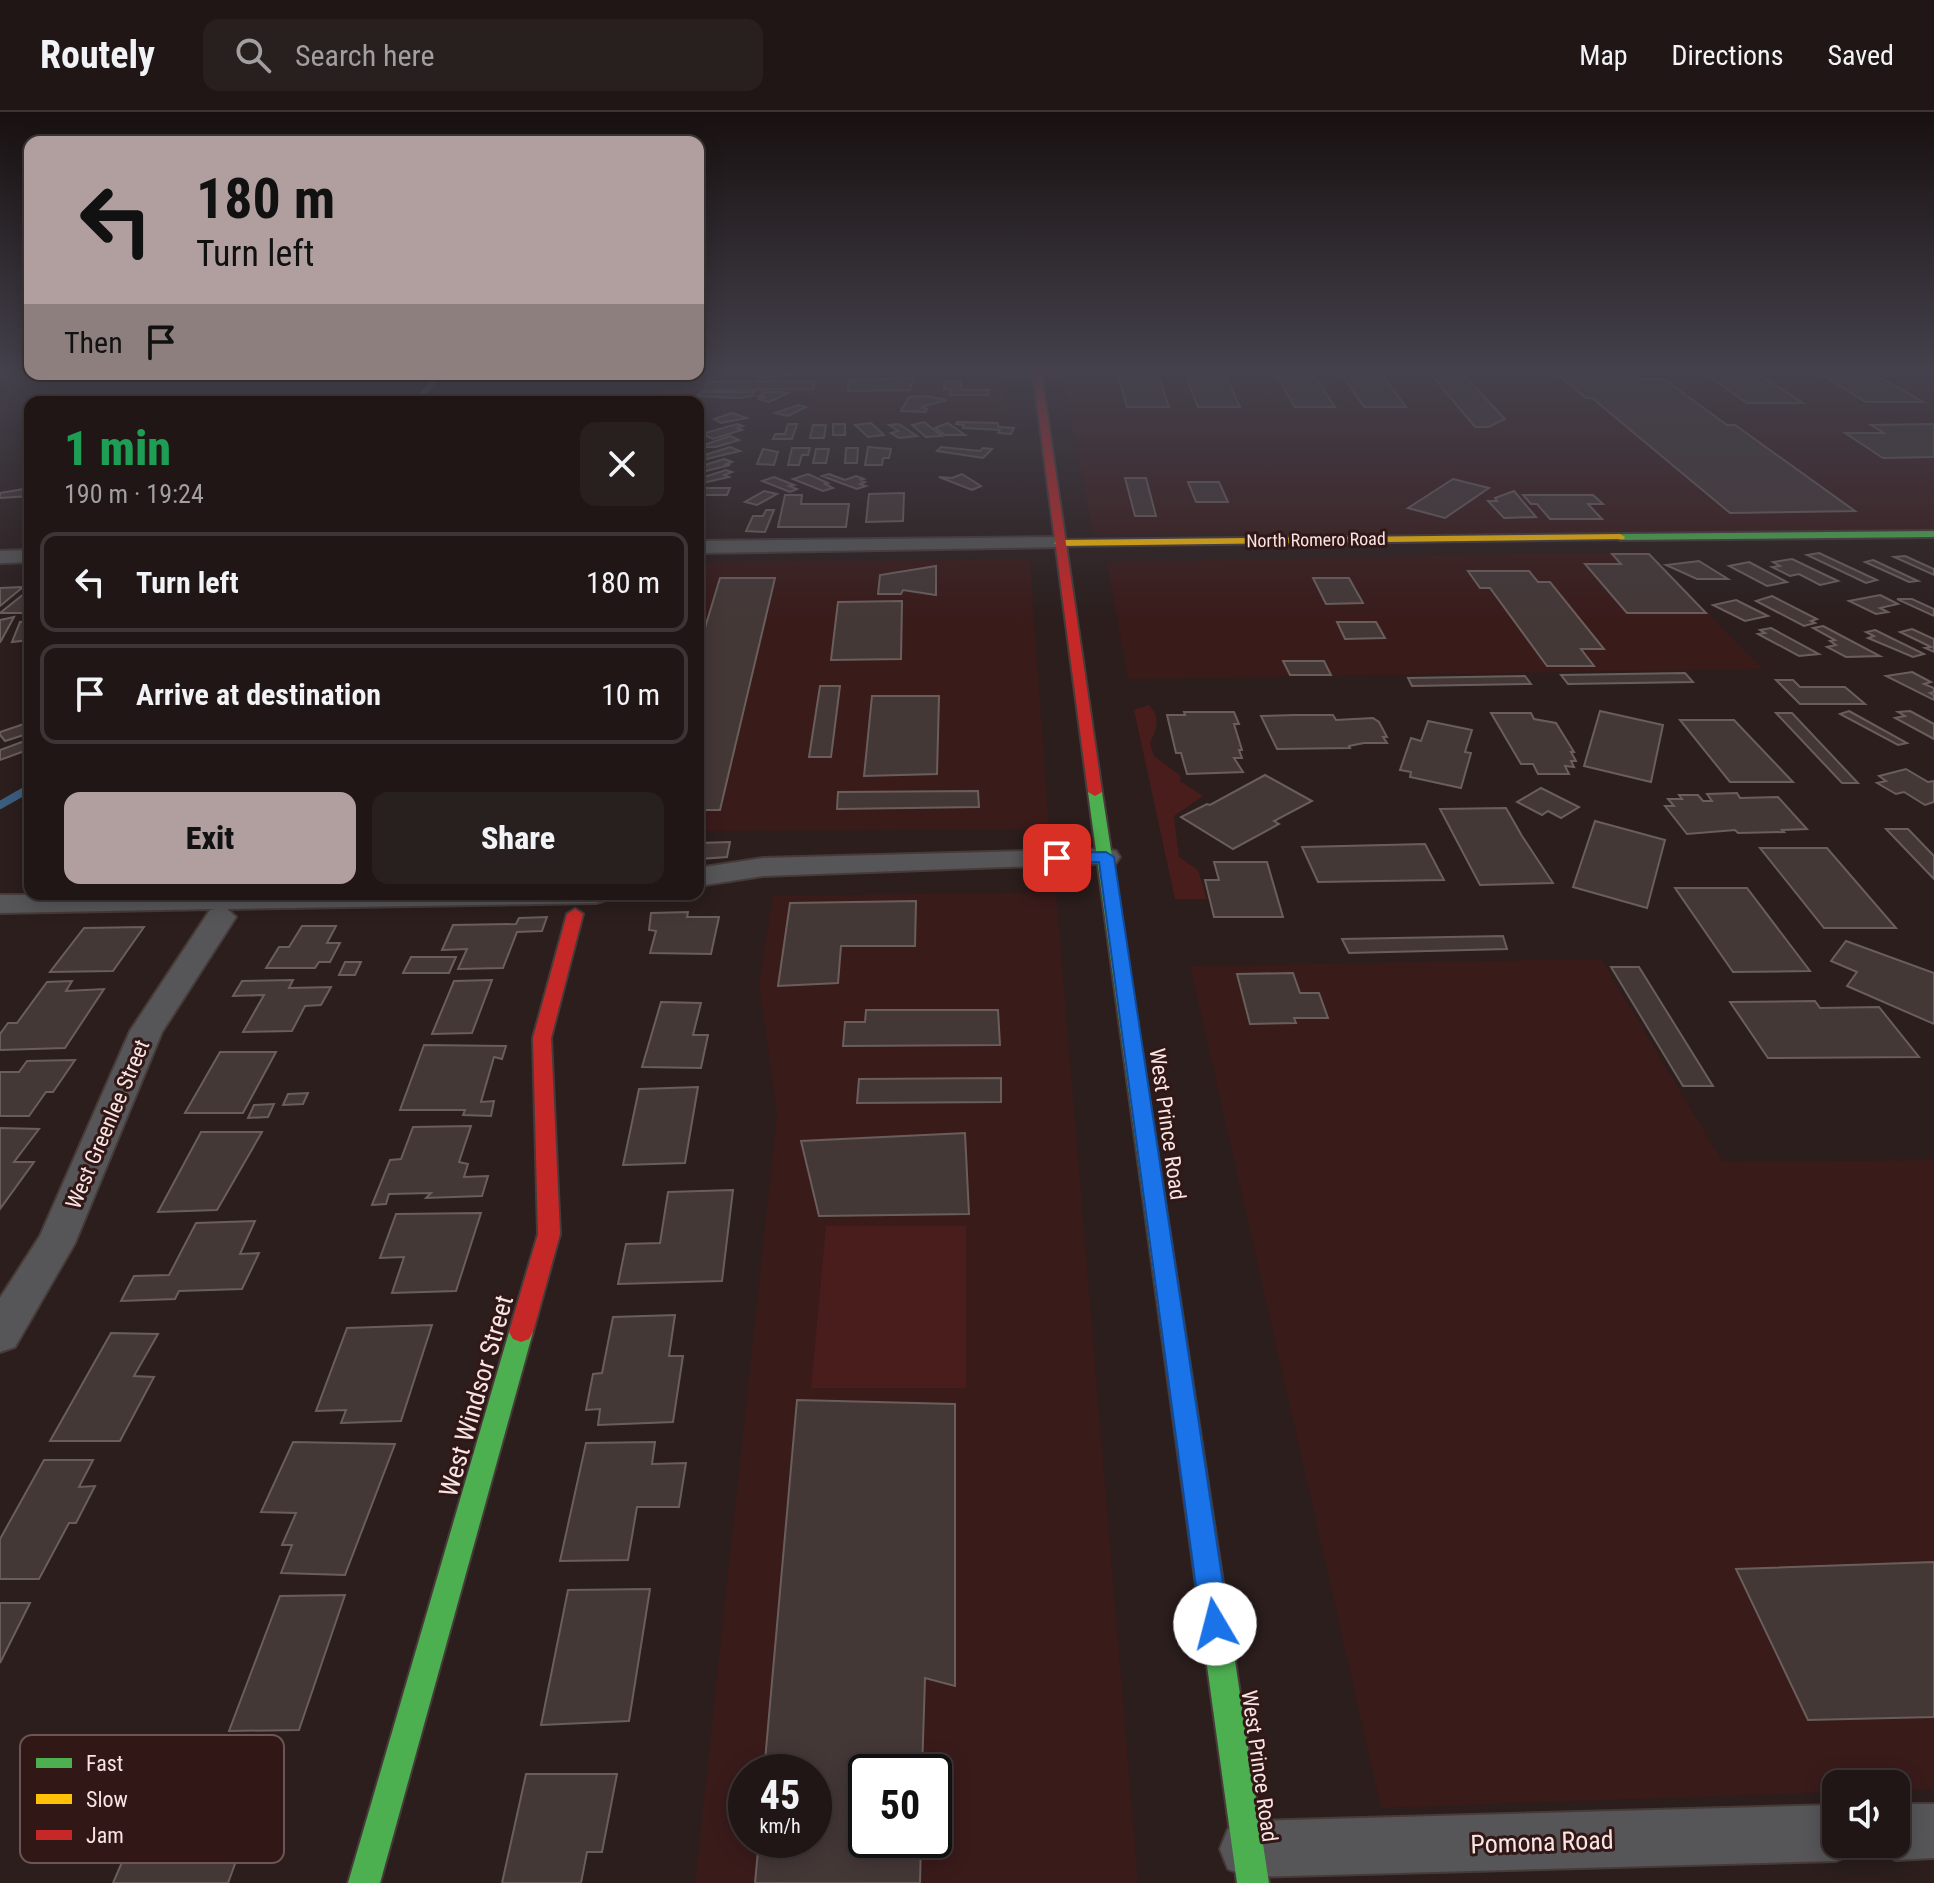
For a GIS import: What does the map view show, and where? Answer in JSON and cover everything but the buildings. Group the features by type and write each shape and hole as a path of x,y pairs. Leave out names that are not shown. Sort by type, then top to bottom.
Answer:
{"main road":[{"name":"West Prince Road","path":"1048,455 1250,1866"},
{"name":"North Romero Road","path":"1059,543 1934,534"},
{"name":"West Windsor Street","path":"364,1883 549,1234 542,1038 575,914"}],"street":[{"name":"North Romero Road","path":"704,547 1059,543"},
{"path":"0,557 24,556"},
{"path":"704,876 763,867 1106,857"},
{"path":"0,904 238,900"},
{"name":"West Greenlee Street","path":"0,1334 56,1243 146,1031 221,917"},
{"path":"1910,1832 1934,1831"},
{"name":"Pomona Road","path":"1250,1866 1822,1834"}],"shaded area":[{"path":"1078,455 1934,455 1934,530 1555,535 1288,532 1093,534"},
{"path":"1649,552 1763,669 1128,679 1107,562"},
{"path":"1030,559 1049,829 704,831 704,563"},
{"path":"1149,705 1156,719 1150,743 1154,756 1181,776 1180,781 1203,796 1174,816 1179,857 1198,870 1207,899 1175,899 1134,710"},
{"path":"1056,892 1138,1883 695,1883 777,1114 759,983 773,896"},
{"path":"1601,959 1723,1162 1934,1160 1934,1789 1910,1790 1910,1770 1822,1770 1822,1792 1381,1808 1190,966"},
{"path":"826,1226 966,1226 966,1388 811,1388"}],"waterway":[{"path":"0,805 24,791"}],"traffic: fast":[{"path":"1620,537 1934,534"},
{"path":"1095,792 1159,1234"},
{"path":"364,1883 521,1332"},
{"path":"1215,1622 1253,1883"}],"traffic: slow":[{"path":"1059,543 1620,537"},
{"path":"1159,1234 1215,1622"}],"traffic: jam":[{"path":"1048,455 1095,792"},
{"path":"521,1332 549,1234 542,1038 575,914"}],"route":[{"path":"1057,858 1106,857 1215,1624"}]}
